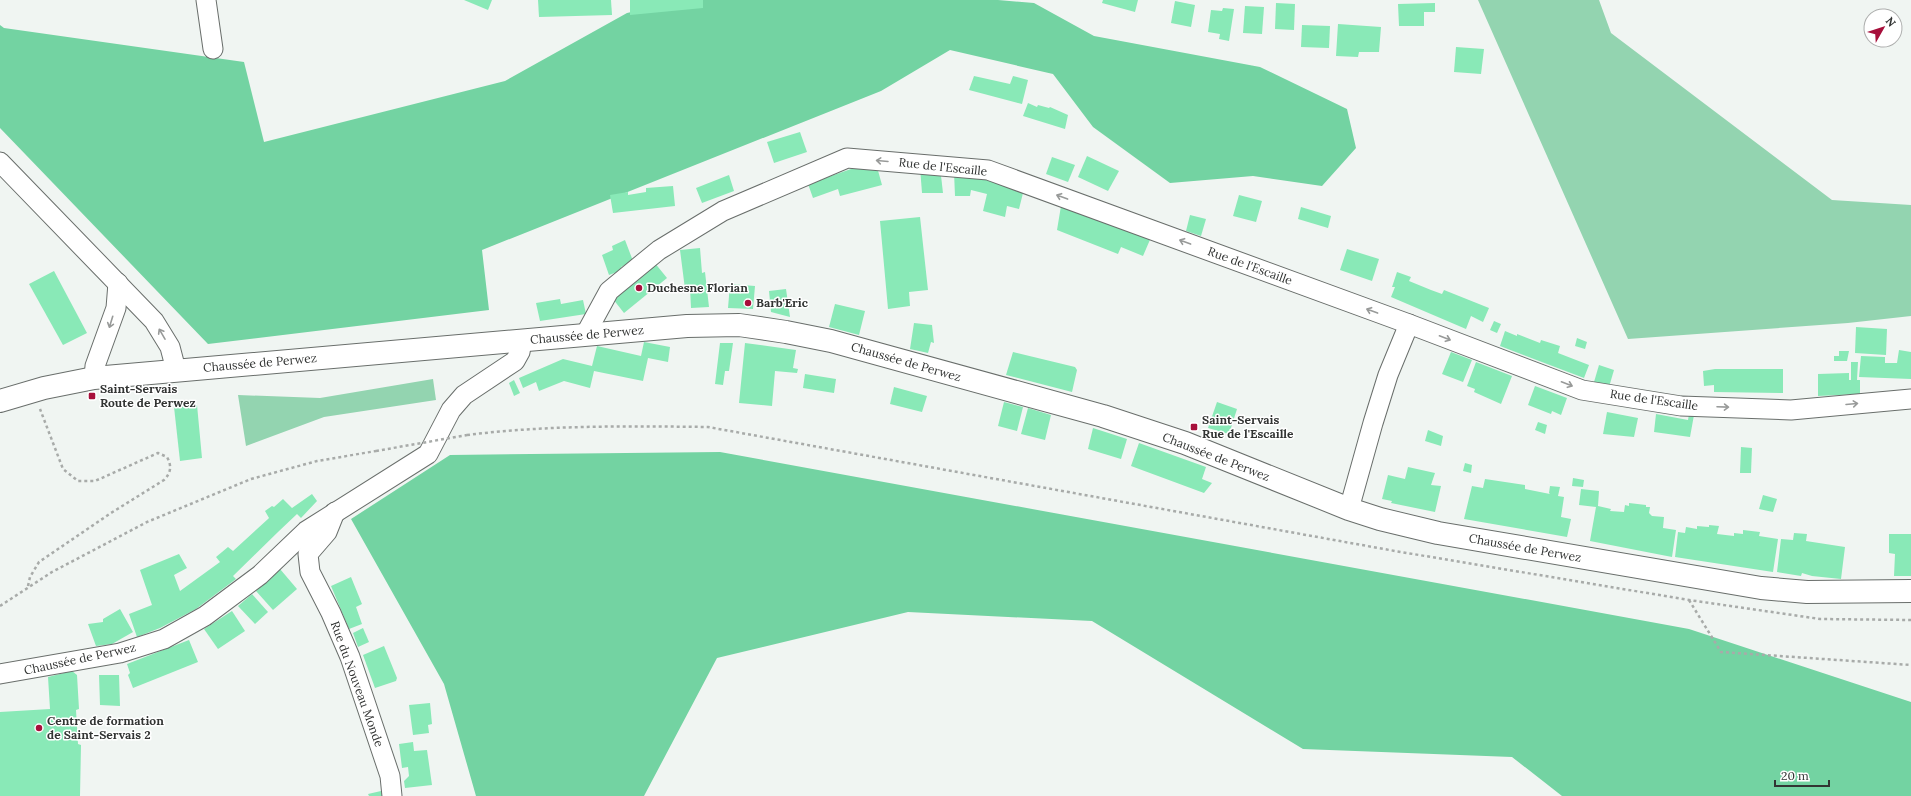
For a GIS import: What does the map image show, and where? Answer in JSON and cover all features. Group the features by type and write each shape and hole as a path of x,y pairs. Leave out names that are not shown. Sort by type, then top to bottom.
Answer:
{"main road":[{"name":"Chaussée de Perwez","path":"0,401 32,391 94,378 687,326 739,325 831,341 1125,424 1185,443 1349,509 1380,519 1438,533 1760,588 1807,592 1911,591"}],"street":[{"path":"206,0 213,48"},
{"name":"Rue de l'Escaille","path":"585,335 609,291 659,250 723,211 847,158 988,170 1409,324 1582,390 1681,406 1791,410 1911,399"},
{"path":"0,162 154,321 170,347 176,370"},
{"path":"94,378 95,366 116,308 118,283"},
{"path":"1349,509 1386,382 1409,324"},
{"name":"Chaussée de Perwez","path":"0,674 120,653 164,639 204,616 260,575 306,532 335,512 428,454 439,429 450,410 464,395 515,361 520,352 522,341"},
{"name":"Rue du Nouveau Monde","path":"335,512 328,532 308,554 310,572 331,613 350,657 390,776 392,796"}],"path":[{"path":"28,587 30,577 39,562 111,513 164,480 168,476 170,467 167,458 158,453 94,481 78,481 63,469 32,391"},
{"path":"0,606 52,572 147,522 251,479 317,461 468,434 512,429 601,425 708,427 1403,552 1689,600 1820,619 1911,620"},
{"path":"1689,600 1721,652 1911,664"}],"green space":[{"path":"685,0 998,0 1034,3 1094,36 1260,67 1347,109 1356,148 1322,186 1253,176 1170,183 1093,127 1053,74 950,50 881,91 482,250 489,310 208,344 0,128 0,25 4,28 244,62 264,142 505,81 627,13"},
{"path":"1478,0 1599,0 1611,33 1832,200 1911,205 1911,316 1848,323 1628,339"},
{"path":"433,379 436,400 324,417 246,446 238,395 320,398"},
{"path":"720,452 1689,629 1911,702 1911,796 1562,796 1512,757 1303,749 1092,621 908,612 717,658 644,796 476,796 444,684 351,519 450,455"}],"building":[{"path":"464,0 492,0 488,10"},
{"path":"538,0 611,0 612,15 539,17"},
{"path":"630,0 703,0 703,8 630,15"},
{"path":"1103,0 1138,0 1135,12 1102,3"},
{"path":"1175,1 1195,5 1191,27 1171,23"},
{"path":"1276,3 1295,4 1294,30 1275,29"},
{"path":"1435,3 1435,12 1424,12 1424,26 1399,26 1398,4"},
{"path":"1245,6 1264,7 1262,34 1243,33"},
{"path":"1223,8 1234,9 1229,41 1219,39 1220,34 1208,32 1211,10 1222,11"},
{"path":"1338,24 1381,27 1379,52 1359,52 1358,57 1336,56"},
{"path":"1302,25 1330,26 1329,48 1301,47"},
{"path":"1456,47 1484,49 1481,74 1454,72"},
{"path":"974,76 1010,84 1013,76 1028,80 1022,104 969,90"},
{"path":"1028,103 1037,107 1038,105 1050,107 1068,115 1065,129 1023,116"},
{"path":"800,132 807,152 774,163 767,142"},
{"path":"1087,156 1119,171 1108,191 1078,177"},
{"path":"1052,157 1075,165 1068,182 1046,174"},
{"path":"877,167 882,185 840,196 838,189 813,198 808,184 851,169"},
{"path":"920,167 940,167 943,193 922,193"},
{"path":"954,172 1025,185 1019,209 1007,206 1005,217 983,211 987,194 971,190 970,196 955,196"},
{"path":"729,175 734,191 702,203 696,188"},
{"path":"673,186 675,206 613,213 610,195 628,192 628,195 646,192 646,188"},
{"path":"1239,195 1262,201 1256,222 1233,216"},
{"path":"1061,206 1152,235 1143,256 1121,247 1118,254 1057,230"},
{"path":"1301,207 1331,216 1328,228 1298,219"},
{"path":"1190,215 1206,219 1201,236 1186,231"},
{"path":"920,217 928,290 909,292 910,306 888,309 880,221"},
{"path":"625,240 633,261 621,267 622,270 609,275 602,255 613,250 612,246"},
{"path":"700,248 702,273 705,272 709,307 691,308 690,288 685,289 680,250"},
{"path":"1347,249 1379,259 1372,281 1340,270"},
{"path":"654,262 667,278 624,313 613,299"},
{"path":"54,271 87,333 63,345 29,284"},
{"path":"1397,272 1411,277 1409,281 1431,290 1442,294 1444,290 1489,308 1483,322 1471,316 1466,329 1391,297 1395,287 1392,287"},
{"path":"730,284 755,286 753,309 728,308"},
{"path":"786,289 790,317 771,312 769,291"},
{"path":"560,299 561,304 583,300 586,314 540,321 536,303"},
{"path":"835,304 865,311 859,335 829,327"},
{"path":"1494,321 1501,324 1497,333 1490,330"},
{"path":"914,323 932,325 934,343 931,342 928,353 910,349"},
{"path":"1856,327 1887,329 1886,355 1855,353"},
{"path":"1505,331 1540,343 1541,340 1560,346 1558,353 1589,365 1584,378 1500,346"},
{"path":"1577,338 1587,342 1585,349 1575,346"},
{"path":"644,342 670,347 668,362 648,358 643,381 594,371 590,388 564,381 539,391 536,382 523,388 519,378 563,359 592,366 597,346 641,356"},
{"path":"720,343 733,343 729,371 725,371 723,385 715,384"},
{"path":"745,343 796,350 793,368 798,369 797,373 775,371 772,406 739,403"},
{"path":"1899,350 1911,352 1911,379 1859,377 1861,356 1885,357 1885,363 1897,363"},
{"path":"1839,351 1849,351 1847,361 1834,361 1834,356 1839,356"},
{"path":"1013,352 1075,367 1077,370 1072,392 1006,375"},
{"path":"1451,352 1472,360 1463,382 1442,374"},
{"path":"1476,362 1512,376 1501,404 1474,392 1475,389 1467,386"},
{"path":"1851,362 1858,362 1857,380 1860,380 1860,394 1818,396 1818,374 1849,373 1849,380 1851,380"},
{"path":"1599,365 1614,370 1609,387 1594,382"},
{"path":"1715,369 1783,369 1783,393 1714,392 1714,385 1704,386 1703,371"},
{"path":"805,374 836,379 834,393 803,388"},
{"path":"514,380 520,393 514,396 509,383"},
{"path":"1535,386 1567,398 1561,415 1552,411 1551,414 1528,405"},
{"path":"894,387 927,396 922,412 890,404"},
{"path":"1004,402 1023,407 1017,431 998,426"},
{"path":"1217,402 1237,409 1229,434 1208,428"},
{"path":"197,405 202,458 180,461 174,407"},
{"path":"1028,408 1051,415 1045,440 1021,434"},
{"path":"1607,412 1638,418 1634,437 1603,434"},
{"path":"1656,414 1688,420 1689,414 1694,415 1690,437 1654,432"},
{"path":"1538,422 1547,425 1545,434 1535,430"},
{"path":"1093,428 1127,439 1121,459 1088,449"},
{"path":"1428,430 1443,436 1441,446 1425,441"},
{"path":"1139,443 1206,467 1202,479 1212,483 1204,493 1131,466"},
{"path":"1741,447 1752,448 1751,473 1740,473"},
{"path":"1465,463 1472,465 1471,473 1463,471"},
{"path":"1408,467 1435,473 1431,485 1441,486 1435,512 1391,503 1392,501 1382,499 1388,475 1405,479"},
{"path":"1573,478 1584,480 1583,487 1572,486"},
{"path":"1485,479 1525,485 1525,489 1550,494 1550,486 1560,487 1558,496 1564,497 1561,517 1571,519 1567,537 1464,519 1472,486 1483,488"},
{"path":"1581,489 1599,491 1598,506 1611,509 1610,511 1624,512 1625,505 1629,506 1629,503 1646,505 1646,507 1650,507 1649,513 1652,516 1664,517 1663,528 1676,530 1672,557 1590,541 1596,507 1579,505"},
{"path":"312,494 317,501 301,518 297,514 278,532 233,576 236,579 196,609 160,628 137,637 129,614 152,605 140,570 179,554 187,568 174,575 180,591 220,562 216,557 228,547 233,551 268,519 269,518 265,511 272,506 274,507 283,499 292,508"},
{"path":"1763,495 1777,499 1773,512 1759,509"},
{"path":"1709,525 1719,526 1717,534 1734,536 1734,533 1743,534 1743,530 1760,532 1759,536 1778,539 1773,572 1675,557 1678,532 1685,533 1686,527 1697,529 1697,526 1709,527"},
{"path":"1794,533 1807,534 1806,541 1845,547 1841,579 1812,576 1802,573 1801,576 1777,572 1781,539 1793,540"},
{"path":"1889,534 1911,534 1911,576 1894,576 1895,554 1889,553"},
{"path":"280,569 297,589 273,610 256,591"},
{"path":"351,577 362,604 356,607 362,624 349,629 331,586"},
{"path":"252,594 268,612 255,624 238,606"},
{"path":"120,609 133,632 112,644 96,646 88,624 103,622 103,619"},
{"path":"232,611 245,631 218,649 204,629"},
{"path":"363,628 369,642 358,647 353,633"},
{"path":"189,640 198,662 133,688 128,675 130,673 127,664"},
{"path":"384,646 397,678 396,681 375,688 363,655"},
{"name":"Centre de formation de Saint-Servais 2","path":"72,671 77,675 79,709 76,710 78,744 81,745 80,796 0,796 0,712 50,709 48,677"},
{"path":"99,675 119,675 120,706 100,705"},
{"path":"430,703 432,724 428,725 429,733 413,735 409,705"},
{"path":"413,742 414,751 427,750 432,785 405,788 404,781 409,776 408,767 402,768 399,744"},
{"path":"381,791 383,796 369,796 368,794"}],"place":[{"name":"Duchesne Florian","path":"639,288"},
{"name":"Barb'Eric","path":"748,303"},
{"name":"Saint-Servais Route de Perwez","path":"92,396"},
{"name":"Saint-Servais Rue de l'Escaille","path":"1194,427"},
{"name":"Centre de formation de Saint-Servais 2","path":"39,728"}]}
